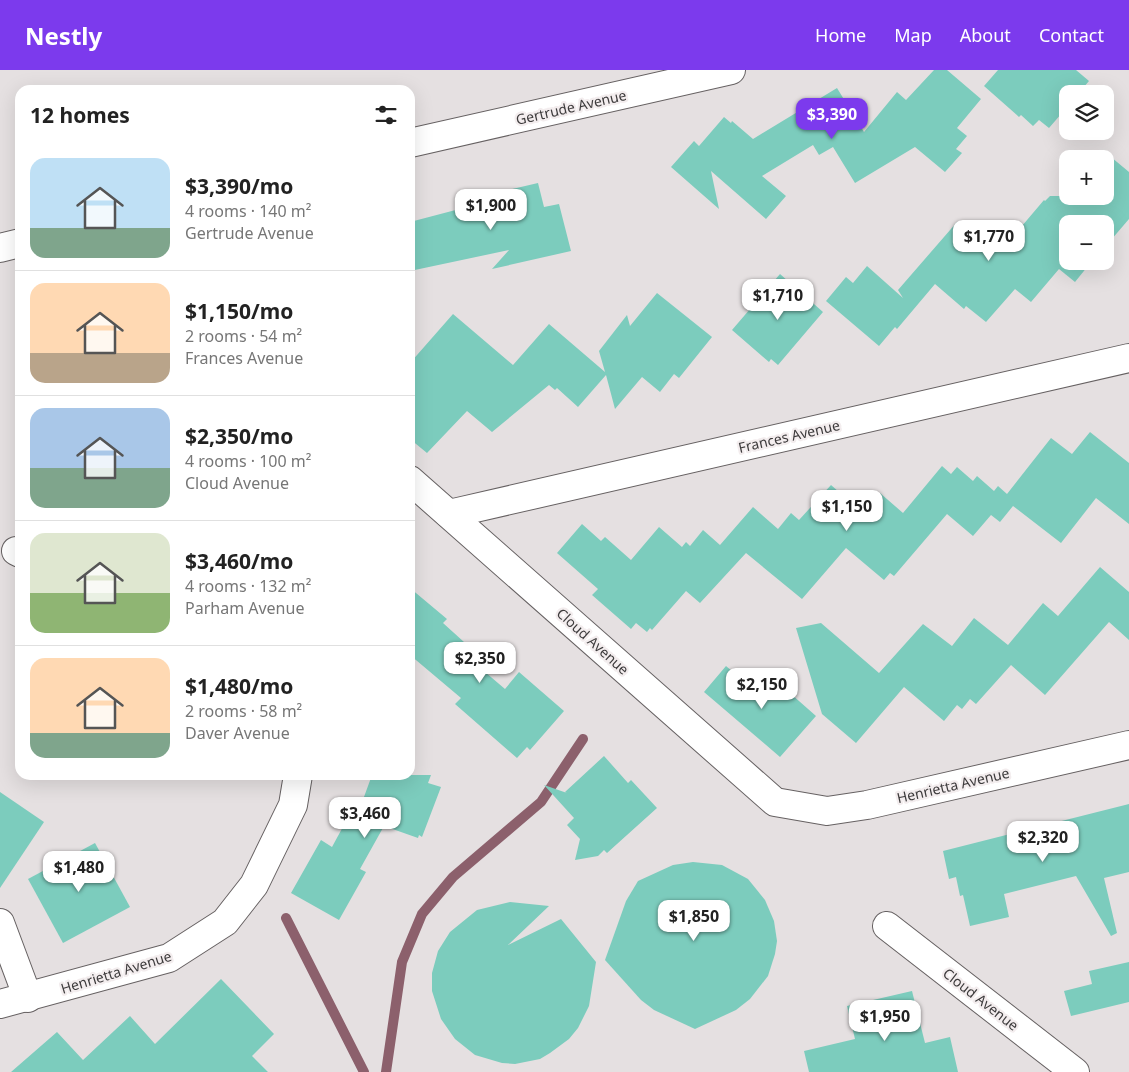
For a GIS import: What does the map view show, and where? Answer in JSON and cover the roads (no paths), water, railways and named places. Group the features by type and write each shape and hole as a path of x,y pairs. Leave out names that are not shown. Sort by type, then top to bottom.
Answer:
{"street":[{"name":"Gertrude Avenue","path":"415,142 731,70"},
{"path":"0,248 15,244"},
{"name":"Frances Avenue","path":"449,514 1129,358"},
{"name":"Cloud Avenue","path":"415,484 775,802"},
{"name":"Henrietta Avenue","path":"775,802 827,811 866,805 1129,745"},
{"name":"Henrietta Avenue","path":"0,1004 28,998 169,958 224,922 254,885 293,805 297,780"},
{"path":"0,923 28,998"},
{"name":"Cloud Avenue","path":"888,926 1075,1072"}],"waterway":[{"path":"386,1072 402,962 422,914 453,877 541,802 583,739"},
{"path":"286,918 364,1072"}]}
